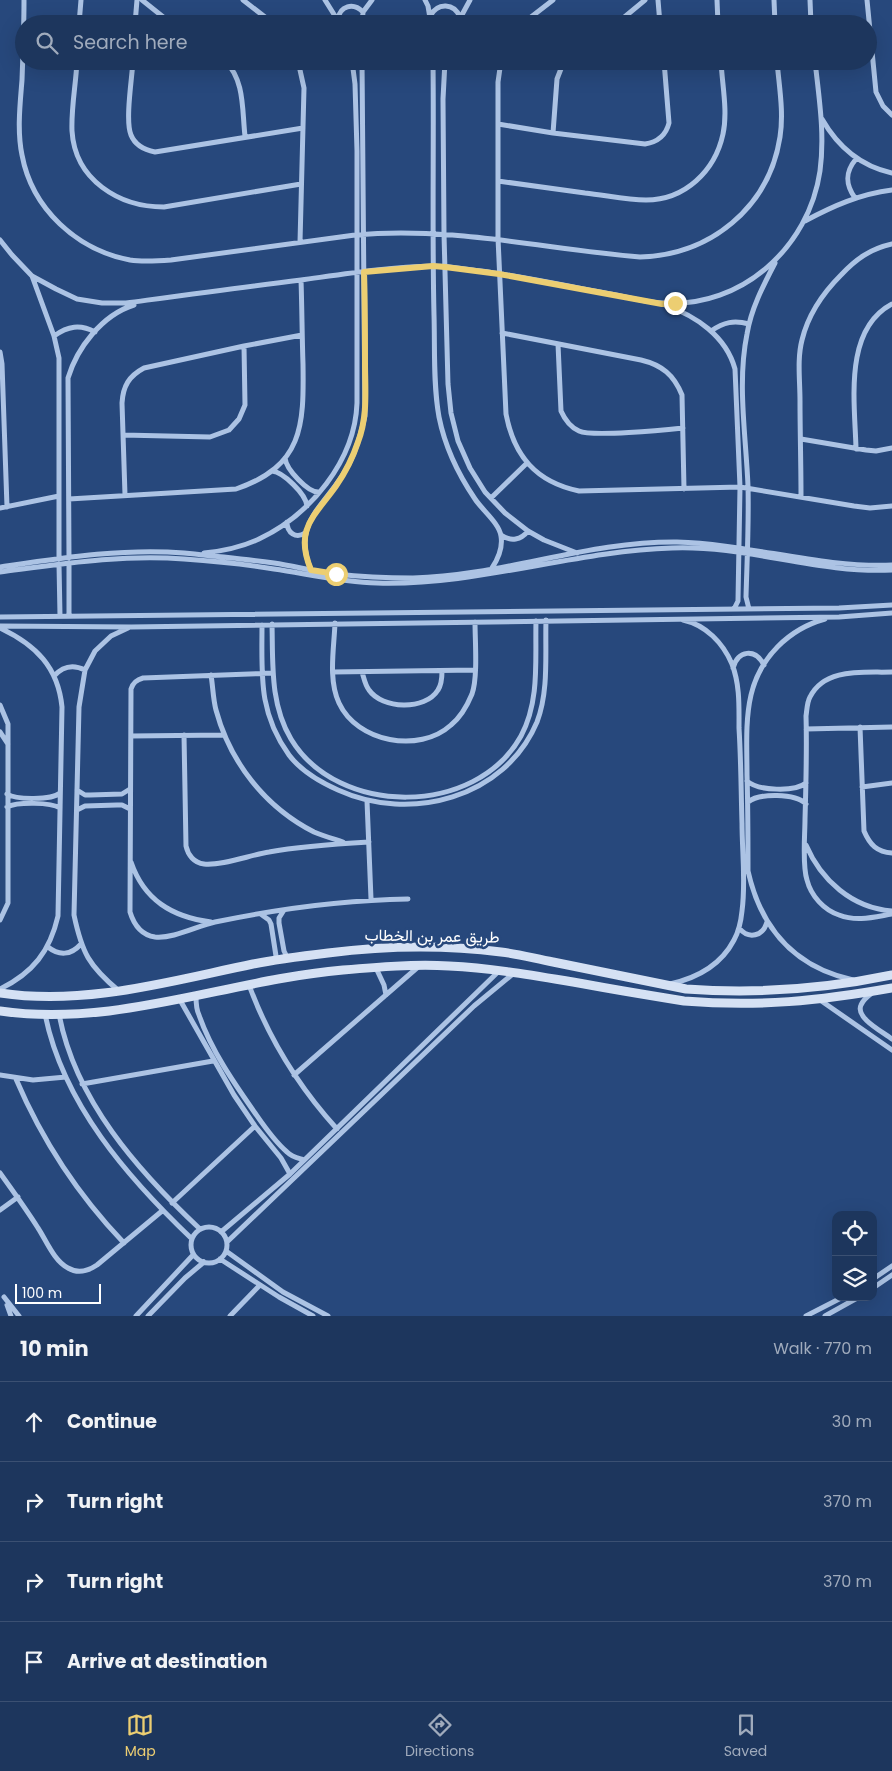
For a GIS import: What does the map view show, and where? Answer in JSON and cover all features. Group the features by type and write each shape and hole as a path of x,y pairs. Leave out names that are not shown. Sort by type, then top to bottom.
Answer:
{"street":[{"path":"24,0 24,15"},
{"path":"80,15 81,0"},
{"path":"136,15 137,0"},
{"path":"142,0 161,15"},
{"path":"243,0 262,15"},
{"path":"325,0 335,15"},
{"path":"363,15 372,0"},
{"path":"425,0 430,15"},
{"path":"461,15 470,0"},
{"path":"534,15 553,0"},
{"path":"627,15 645,0"},
{"path":"658,0 659,15"},
{"path":"717,0 718,15"},
{"path":"774,0 775,15"},
{"path":"810,0 811,15"},
{"path":"867,0 868,15"},
{"path":"340,15 340,11 348,6 356,6 363,12"},
{"path":"431,15 436,8 446,6 455,9 459,15"},
{"path":"23,70 19,136 22,156 27,175 47,210 60,225 76,238 93,248 118,257 151,262 364,234 432,233 498,238 640,257 671,254 686,250 714,236 739,218 750,206 767,180 773,166 781,135 782,119 778,70"},
{"path":"76,70 72,131 75,144 84,167 91,177 108,192 121,200 142,206 164,207 301,184"},
{"path":"132,70 129,128 131,136 141,147 155,152 303,128"},
{"path":"233,70 240,89 245,136"},
{"path":"300,70 304,88 300,242"},
{"path":"195,554 228,550 259,539 287,522 307,506 319,492 340,461 350,439 356,415 357,151 353,70"},
{"path":"311,570 306,559 304,546 305,533 309,521 336,486 349,464 359,441 365,416 362,70"},
{"path":"433,70 432,233 436,385 439,416 447,446 459,475 501,535 501,548 498,560 492,568"},
{"path":"445,70 444,234 448,384 451,413 458,441 470,468 491,498 505,513 528,531 544,540 577,553"},
{"path":"500,70 498,82 498,238 508,422 512,439 527,463 548,480 579,491 748,487 854,506 870,508 892,506"},
{"path":"553,133 557,79 560,70"},
{"path":"498,124 553,133 645,144 656,141 665,133 669,122 665,70"},
{"path":"498,181 645,200 672,196 685,190 706,172 716,154 724,132 721,70"},
{"path":"662,304 688,303 725,294 748,283 777,259 792,241 815,197 820,171 822,135 816,70"},
{"path":"874,70 876,92 883,106 892,115"},
{"path":"821,117 836,140 856,159 872,168 892,173"},
{"path":"855,198 847,182 847,174 850,166 856,159"},
{"path":"804,221 838,204 855,198 892,190"},
{"path":"0,240 32,276 78,299 102,303 126,303 364,272 433,266 499,274 662,304 680,310 711,331 724,344 735,370 740,487 738,601 734,609"},
{"path":"800,496 799,355 802,338 808,322 825,292 854,260 872,250 892,244"},
{"path":"749,609 746,597 748,487 742,368 749,324 764,283 777,259"},
{"path":"32,276 54,336 59,358 58,496 60,616"},
{"path":"69,499 236,489 256,482 285,458 295,442 301,424 304,402 301,280"},
{"path":"69,616 68,378 82,347 95,332 117,313 130,306 151,299"},
{"path":"856,449 855,371 859,348 863,337 876,316 892,304"},
{"path":"711,331 719,325 729,322 739,321 749,324"},
{"path":"54,336 61,331 74,327 82,327 95,332"},
{"path":"502,333 653,362 663,368 678,384 682,395 684,488"},
{"path":"125,495 123,392 127,382 135,374 144,368 302,335"},
{"path":"558,344 561,411 571,427 587,434 683,428"},
{"path":"123,435 210,438 229,430 239,419 245,404 244,346"},
{"path":"0,352 2,364 2,449 6,507"},
{"path":"801,439 876,451 892,448"},
{"path":"285,458 289,470 310,491 319,492"},
{"path":"491,498 527,463"},
{"path":"271,471 282,474 305,497 307,506"},
{"path":"0,508 58,496"},
{"path":"287,522 288,529 292,534 299,536 305,533"},
{"path":"501,535 510,540 516,540 528,531"},
{"path":"0,566 41,564 152,552 195,554 275,563 311,570 375,578 414,578 454,575 639,544 676,542 847,564 892,565"},
{"path":"100,557 182,558 274,569 335,580 414,583 454,580 601,554 639,550 675,548 739,551"},
{"path":"747,552 846,569 892,570"},
{"path":"0,572 41,564"},
{"path":"0,617 839,608 892,604"},
{"path":"0,627 675,619 839,616 892,613"},
{"path":"839,616 814,622 792,634 773,652 764,665 751,695 747,732 748,871 753,892 767,922 785,944 800,958 818,969 858,981"},
{"path":"665,985 690,979 711,967 728,950 739,928 743,890 738,687 733,668 725,651 708,631 698,625 675,619"},
{"path":"262,624 262,673 269,720 290,756 306,772 325,785 345,794 367,800 398,804 438,802 459,795 480,786 498,774 514,759 528,741 537,721 543,699 546,620"},
{"path":"272,624 275,696 292,740 306,758 324,774 345,785 367,792 390,796 414,797 458,789 477,780 508,754 520,737 529,718 534,698 536,621"},
{"path":"335,624 334,688 340,704 348,717 361,728 375,735 391,740 412,741 432,736 445,730 465,710 473,691 475,622"},
{"path":"120,991 104,978 90,962 80,945 74,915 79,707 85,670 95,651 111,636 131,626"},
{"path":"0,627 32,646 43,658 54,676 60,692 62,707 58,916 55,930 48,947 34,966 15,981 0,989"},
{"path":"733,668 735,661 747,653 754,654 760,658 764,665"},
{"path":"54,676 59,670 72,666 85,670"},
{"path":"333,672 475,670"},
{"path":"362,672 364,682 376,698 405,705 424,701 434,696 442,680 442,671"},
{"path":"892,672 842,674 823,682 809,698 806,716 804,841 806,879 818,901 828,910 838,915 855,919 892,912"},
{"path":"274,673 143,678 135,682 131,689 130,912 133,921 145,934 163,937 213,923 284,910 371,899 408,899"},
{"path":"211,675 216,708 224,735 241,768 262,794 294,819 315,832 346,843"},
{"path":"0,705 8,724 8,903 0,920"},
{"path":"860,727 864,831 867,840 874,847 882,852 892,853"},
{"path":"806,729 892,727"},
{"path":"0,732 8,744"},
{"path":"184,735 186,846 192,859 205,864 305,846 369,842"},
{"path":"131,736 224,735"},
{"path":"747,781 752,785 763,788 794,788 806,783"},
{"path":"862,787 892,783"},
{"path":"78,790 81,793 90,795 122,794 130,789"},
{"path":"7,794 13,797 50,798 60,793"},
{"path":"748,802 757,797 794,796 806,804"},
{"path":"367,800 371,899"},
{"path":"7,807 17,804 50,804 60,808"},
{"path":"77,810 85,806 108,805 122,805 130,809"},
{"path":"804,841 812,859 836,888 852,899 892,912"},
{"path":"130,856 135,872 143,886 167,909 181,916 213,923"},
{"path":"284,910 279,918 279,922 284,952 289,959"},
{"path":"261,914 271,924 276,956 274,961"},
{"path":"739,928 749,936 755,935 761,933 767,922"},
{"path":"48,947 53,951 65,954 80,945"},
{"name":"طريق عمر بن الخطاب","path":"0,993 45,996 86,995 120,991 274,961 328,953 374,949 445,948 500,952 686,989 714,991 789,989 858,981 892,974"},
{"path":"294,1075 420,965"},
{"name":"طريق عمر بن الخطاب","path":"0,1011 59,1014 127,1010 312,973 420,965 456,966 515,972 684,1001 764,1004 820,1000 892,988"},
{"path":"376,968 381,976 386,995"},
{"path":"221,1232 290,1174 500,970"},
{"path":"227,1242 474,1006 515,972"},
{"path":"249,985 266,1027 294,1075 317,1106 337,1128"},
{"path":"874,991 862,1002 860,1014 865,1020 892,1039"},
{"path":"196,996 198,1014 220,1058 240,1091 281,1147 288,1153 304,1160"},
{"path":"180,1000 213,1061 255,1126 281,1158 290,1174"},
{"path":"820,1000 892,1050"},
{"path":"45,1014 55,1052 66,1077 91,1121 114,1154 162,1211 192,1239"},
{"path":"59,1014 67,1050 82,1084 102,1116 124,1147 172,1203 200,1229"},
{"path":"82,1084 213,1061"},
{"path":"0,1076 33,1080 66,1077"},
{"path":"16,1079 40,1130 65,1171 88,1203 124,1243"},
{"path":"172,1203 255,1126"},
{"path":"0,1174 18,1197 61,1263 67,1268 82,1272 90,1270 162,1211"},
{"path":"0,1210 18,1197"},
{"path":"211,1227 221,1232 227,1242 226,1251 220,1260 210,1263 204,1262 194,1255 191,1244 192,1239 200,1229 211,1227"},
{"path":"226,1251 283,1292 328,1316"},
{"path":"136,1316 194,1255"},
{"path":"220,1260 313,1316"},
{"path":"148,1316 185,1278 204,1262"},
{"path":"877,1276 892,1266"},
{"path":"877,1285 892,1275"},
{"path":"230,1316 260,1285"},
{"path":"2,1298 11,1316"},
{"path":"2,1298 19,1316"},
{"path":"806,1316 835,1301"},
{"path":"826,1316 852,1301"}],"route":[{"path":"336,574 311,570 306,559 305,533 309,521 336,486 349,464 359,441 365,416 364,272 433,266 445,267 499,274 662,304 675,303"}]}
